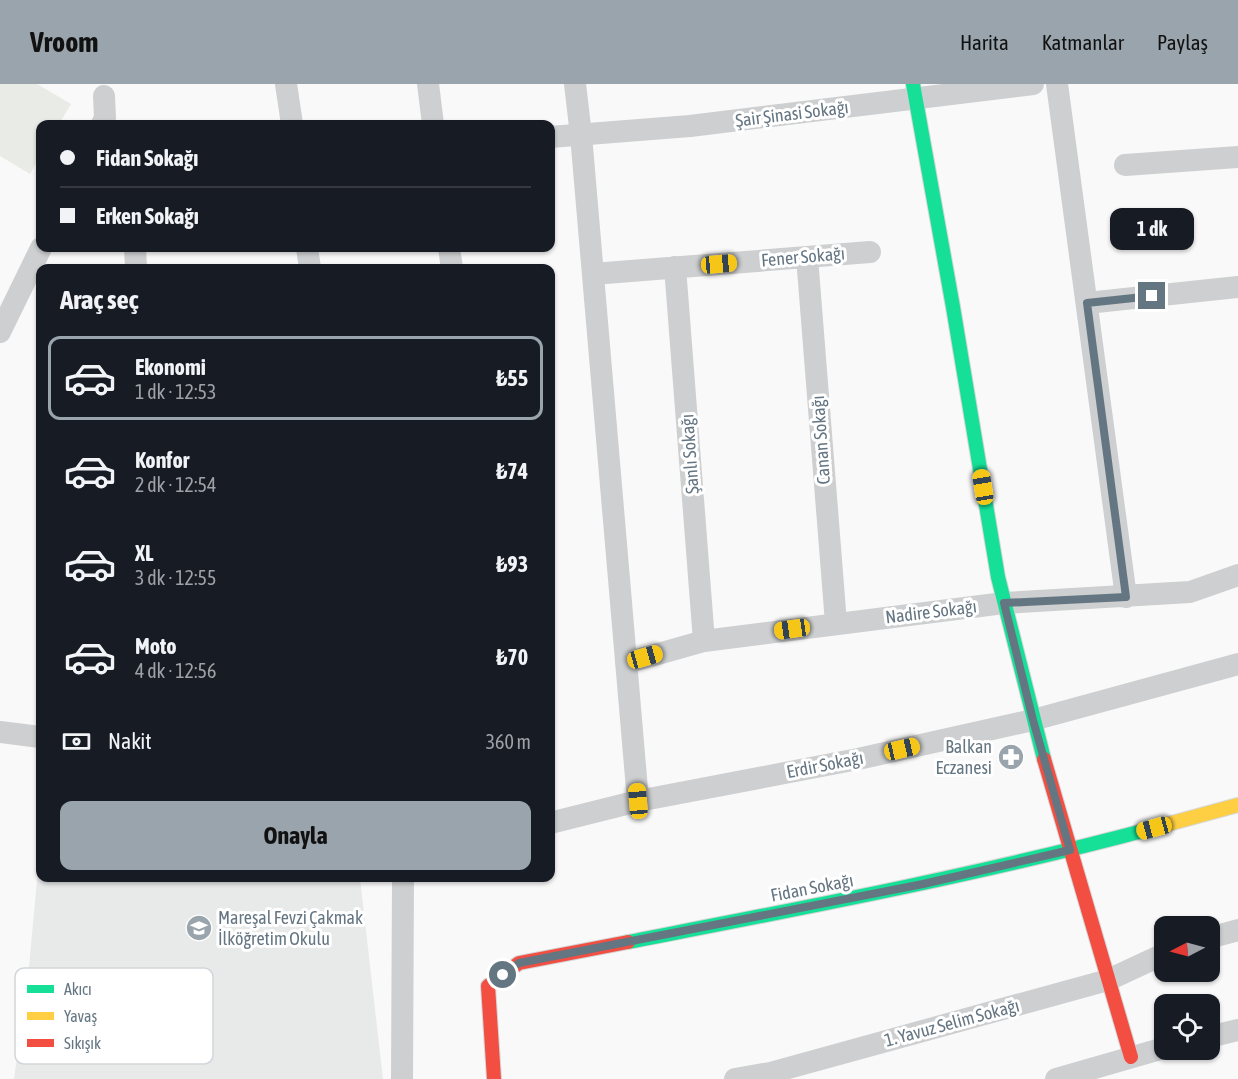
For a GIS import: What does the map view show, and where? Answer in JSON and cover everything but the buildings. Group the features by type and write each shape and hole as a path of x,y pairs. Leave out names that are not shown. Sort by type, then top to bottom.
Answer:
{"street":[{"path":"286,84 291,120"},
{"path":"428,84 432,120"},
{"path":"575,84 638,801"},
{"name":"Şair Şinasi Sokağı","path":"555,137 690,126 914,91 1033,84"},
{"path":"1057,84 1126,597"},
{"path":"105,120 106,88"},
{"path":"914,91 998,577 1033,720 1131,1057"},
{"path":"1125,165 1238,157"},
{"path":"0,332 39,252"},
{"name":"Fener Sokağı","path":"593,274 870,252"},
{"name":"Canan Sokağı","path":"807,257 836,623"},
{"name":"Şanlı Sokağı","path":"675,267 704,641"},
{"path":"1087,303 1238,287"},
{"name":"Nadire Sokağı","path":"626,663 704,641 836,623 1004,603 1190,592 1238,574"},
{"name":"Erdir Sokağı","path":"555,822 638,801 858,759 1033,720 1238,664"},
{"path":"0,732 36,736"},
{"name":"Fidan Sokağı","path":"494,1079 488,987 519,963 923,884 1070,850 1238,805"},
{"path":"402,1079 403,882"},
{"path":"1220,935 1238,930"},
{"name":"1. Yavuz Selim Sokağı","path":"735,1079 770,1073 1108,980 1154,959"},
{"path":"1220,1034 1238,1030"},
{"path":"1056,1079 1154,1051"}],"shaded area":[{"path":"0,84 37,84 71,104 61,120 36,120 36,163 30,174 0,156"},
{"name":"Mareşal Fevzi Çakmak İlköğretim Okulu","path":"37,882 360,882 383,1079 14,1079 16,1064 213,1064 213,968 29,968"}],"traffic: fast":[{"path":"913,84 998,577 1044,759"},
{"path":"628,942 955,876 1150,829"}],"traffic: slow":[{"path":"1150,829 1238,805"}],"traffic: jam":[{"path":"1044,759 1131,1057"},
{"path":"494,1079 488,986 519,963 628,942"}],"place":[{"name":"Balkan Eczanesi","path":"1011,757"},
{"name":"Mareşal Fevzi Çakmak İlköğretim Okulu","path":"199,928"}],"route":[{"path":"503,975 519,963 923,884 1070,850 1033,720 1004,603 1126,597 1087,303 1152,296"}]}
